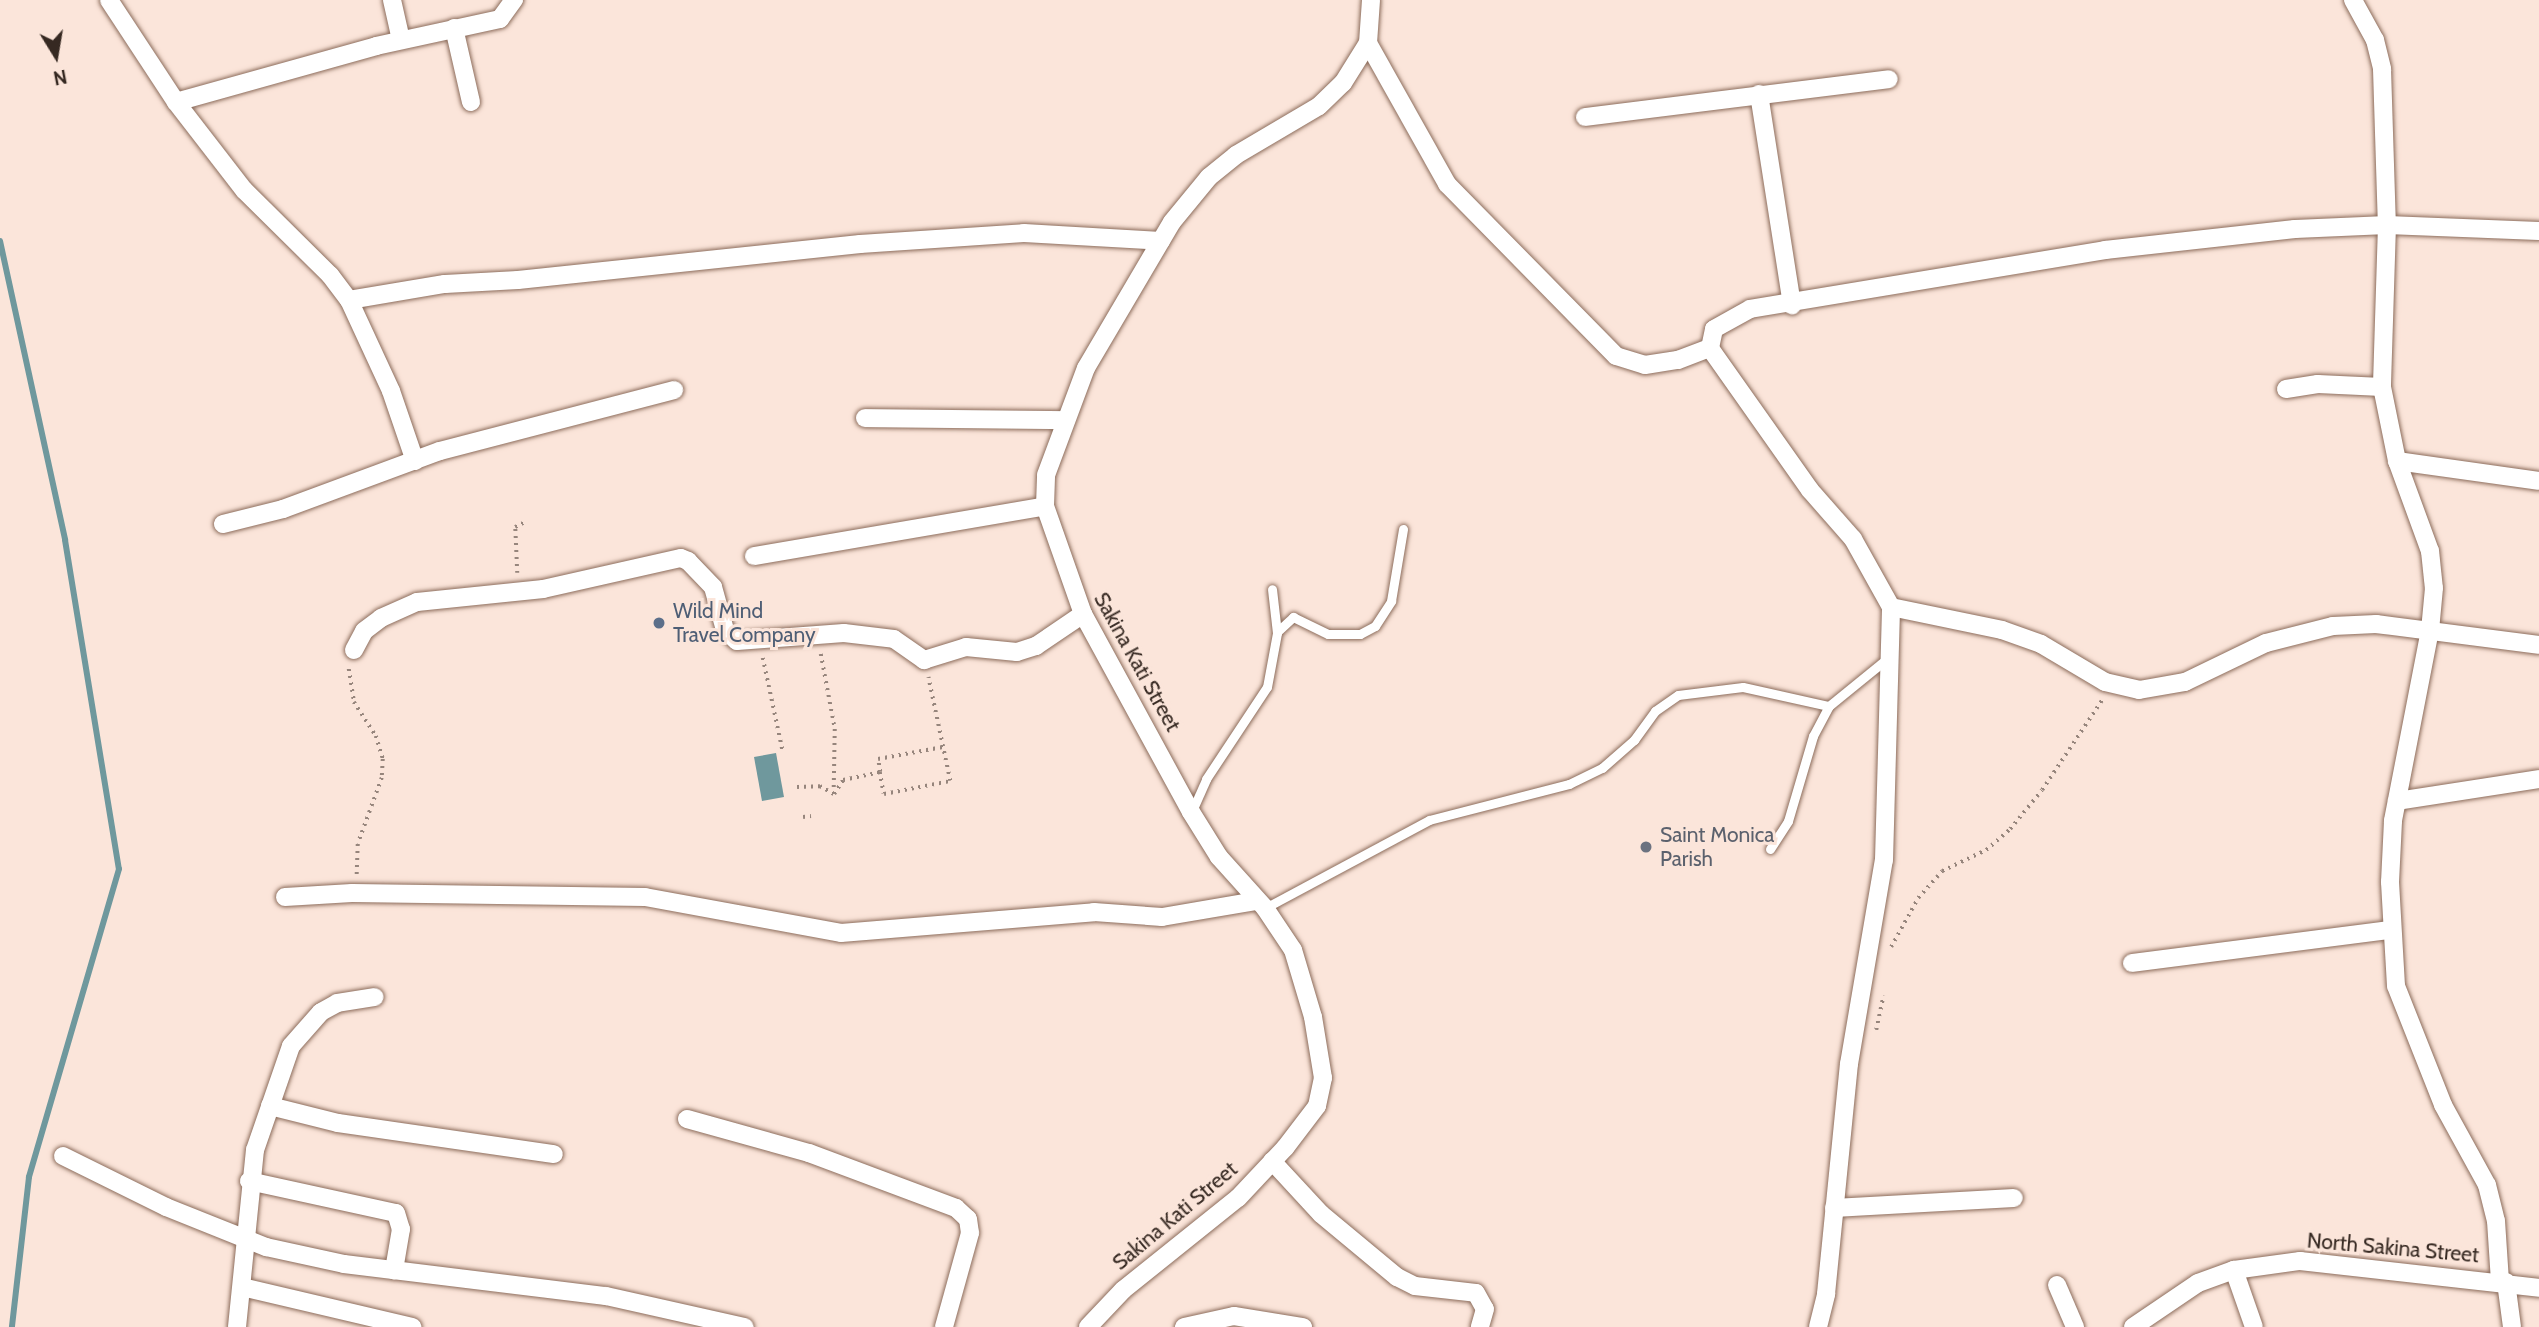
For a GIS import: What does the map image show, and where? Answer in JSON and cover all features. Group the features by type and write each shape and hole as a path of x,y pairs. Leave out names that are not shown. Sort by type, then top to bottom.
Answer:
{"street":[{"path":"109,0 176,102 244,190 330,275 349,300 391,391 415,461"},
{"path":"392,0 401,40"},
{"path":"176,102 401,40 500,19 514,0"},
{"name":"Sakina Kati Street","path":"1088,1327 1123,1290 1238,1198 1317,1106 1323,1078 1304,983 1293,950 1261,905 1219,856 1191,812 1083,614 1045,506 1046,475 1064,420 1086,368 1161,241 1209,177 1236,155 1319,106 1343,82 1368,43 1371,0"},
{"path":"2353,0 2375,40 2382,69 2387,225 2382,387 2398,461 2430,551 2434,587 2430,630 2397,801 2390,882 2396,986 2442,1105 2493,1203 2512,1327"},
{"path":"454,28 471,102"},
{"path":"1368,43 1447,184 1616,356 1645,365 1678,360 1710,348"},
{"path":"1585,117 1889,79"},
{"path":"1759,94 1792,305"},
{"path":"1818,1327 1826,1294 1849,1065 1884,860 1893,653 1891,607 1853,539 1810,490 1710,348 1714,329 1750,309 1792,305 2105,250 2295,229 2387,225 2539,231"},
{"path":"349,300 445,284 518,281 860,244 1024,233 1161,241"},
{"path":"2286,389 2318,384 2382,387"},
{"path":"223,524 283,509 415,461 674,390"},
{"path":"865,418 1064,420"},
{"path":"2398,461 2539,481"},
{"path":"754,556 1045,506"},
{"path":"354,650 364,631 381,618 417,602 449,595 521,592 681,558 688,561 713,587 725,630 737,641 758,643 817,635 894,639 924,660 966,647 1017,652 1036,646 1083,614"},
{"path":"1891,607 2002,630 2040,644 2112,684 2157,689 2185,682 2266,643 2333,626 2430,630 2539,645"},
{"path":"2397,801 2539,779"},
{"path":"285,897 352,893 645,897 841,933 1094,912 1162,917 1261,905"},
{"path":"2132,963 2391,930"},
{"path":"237,1327 249,1181 262,1120 270,1107 291,1046 303,1031 337,1003 374,996"},
{"path":"270,1107 338,1123 554,1154"},
{"path":"687,1119 809,1153 956,1208 968,1219 970,1233 944,1327"},
{"path":"62,1156 166,1207 246,1239 326,1261 606,1296 745,1327"},
{"path":"1272,1161 1321,1214 1397,1277 1415,1286 1476,1293 1485,1309 1480,1327"},
{"path":"249,1181 396,1213 401,1229 394,1270"},
{"path":"1834,1209 2014,1198"},
{"name":"North Sakina Street","path":"2133,1327 2198,1283 2234,1270 2300,1261 2539,1287"},
{"path":"2234,1270 2254,1327"},
{"path":"2057,1285 2075,1327"},
{"path":"242,1287 412,1327"},
{"path":"1184,1327 1234,1316 1303,1327"}],"lane":[{"path":"1191,812 1212,769 1262,698 1277,633 1283,622 1293,617 1328,634 1360,634 1375,626 1391,601 1403,529"},
{"path":"1272,589 1277,633"},
{"path":"1770,849 1788,821 1813,736 1829,706 1893,653"},
{"path":"1261,905 1429,820 1569,784 1602,768 1633,740 1655,711 1678,695 1743,687 1829,706"}],"path":[{"path":"521,592 514,534 517,524 525,522"},
{"path":"817,635 835,729 834,794"},
{"path":"758,643 783,752"},
{"path":"352,893 358,844 382,778 383,759 349,685 354,650"},
{"path":"924,660 943,747 950,781 884,794 878,759 943,747"},
{"path":"1890,951 1918,898 1942,871 1986,850 2010,829 2042,790 2112,684"},
{"path":"834,794 843,780 880,772"},
{"path":"797,787 820,786 834,794"},
{"path":"803,817 811,816"},
{"path":"1873,1040 1884,985"}],"water":[{"path":"776,753 784,797 762,801 754,757"}],"waterway":[{"path":"0,241 65,540 119,869 29,1177 12,1327"}],"place":[{"name":"Wild Mind Travel Company","path":"659,623"},
{"name":"Saint Monica Parish","path":"1646,847"}]}
